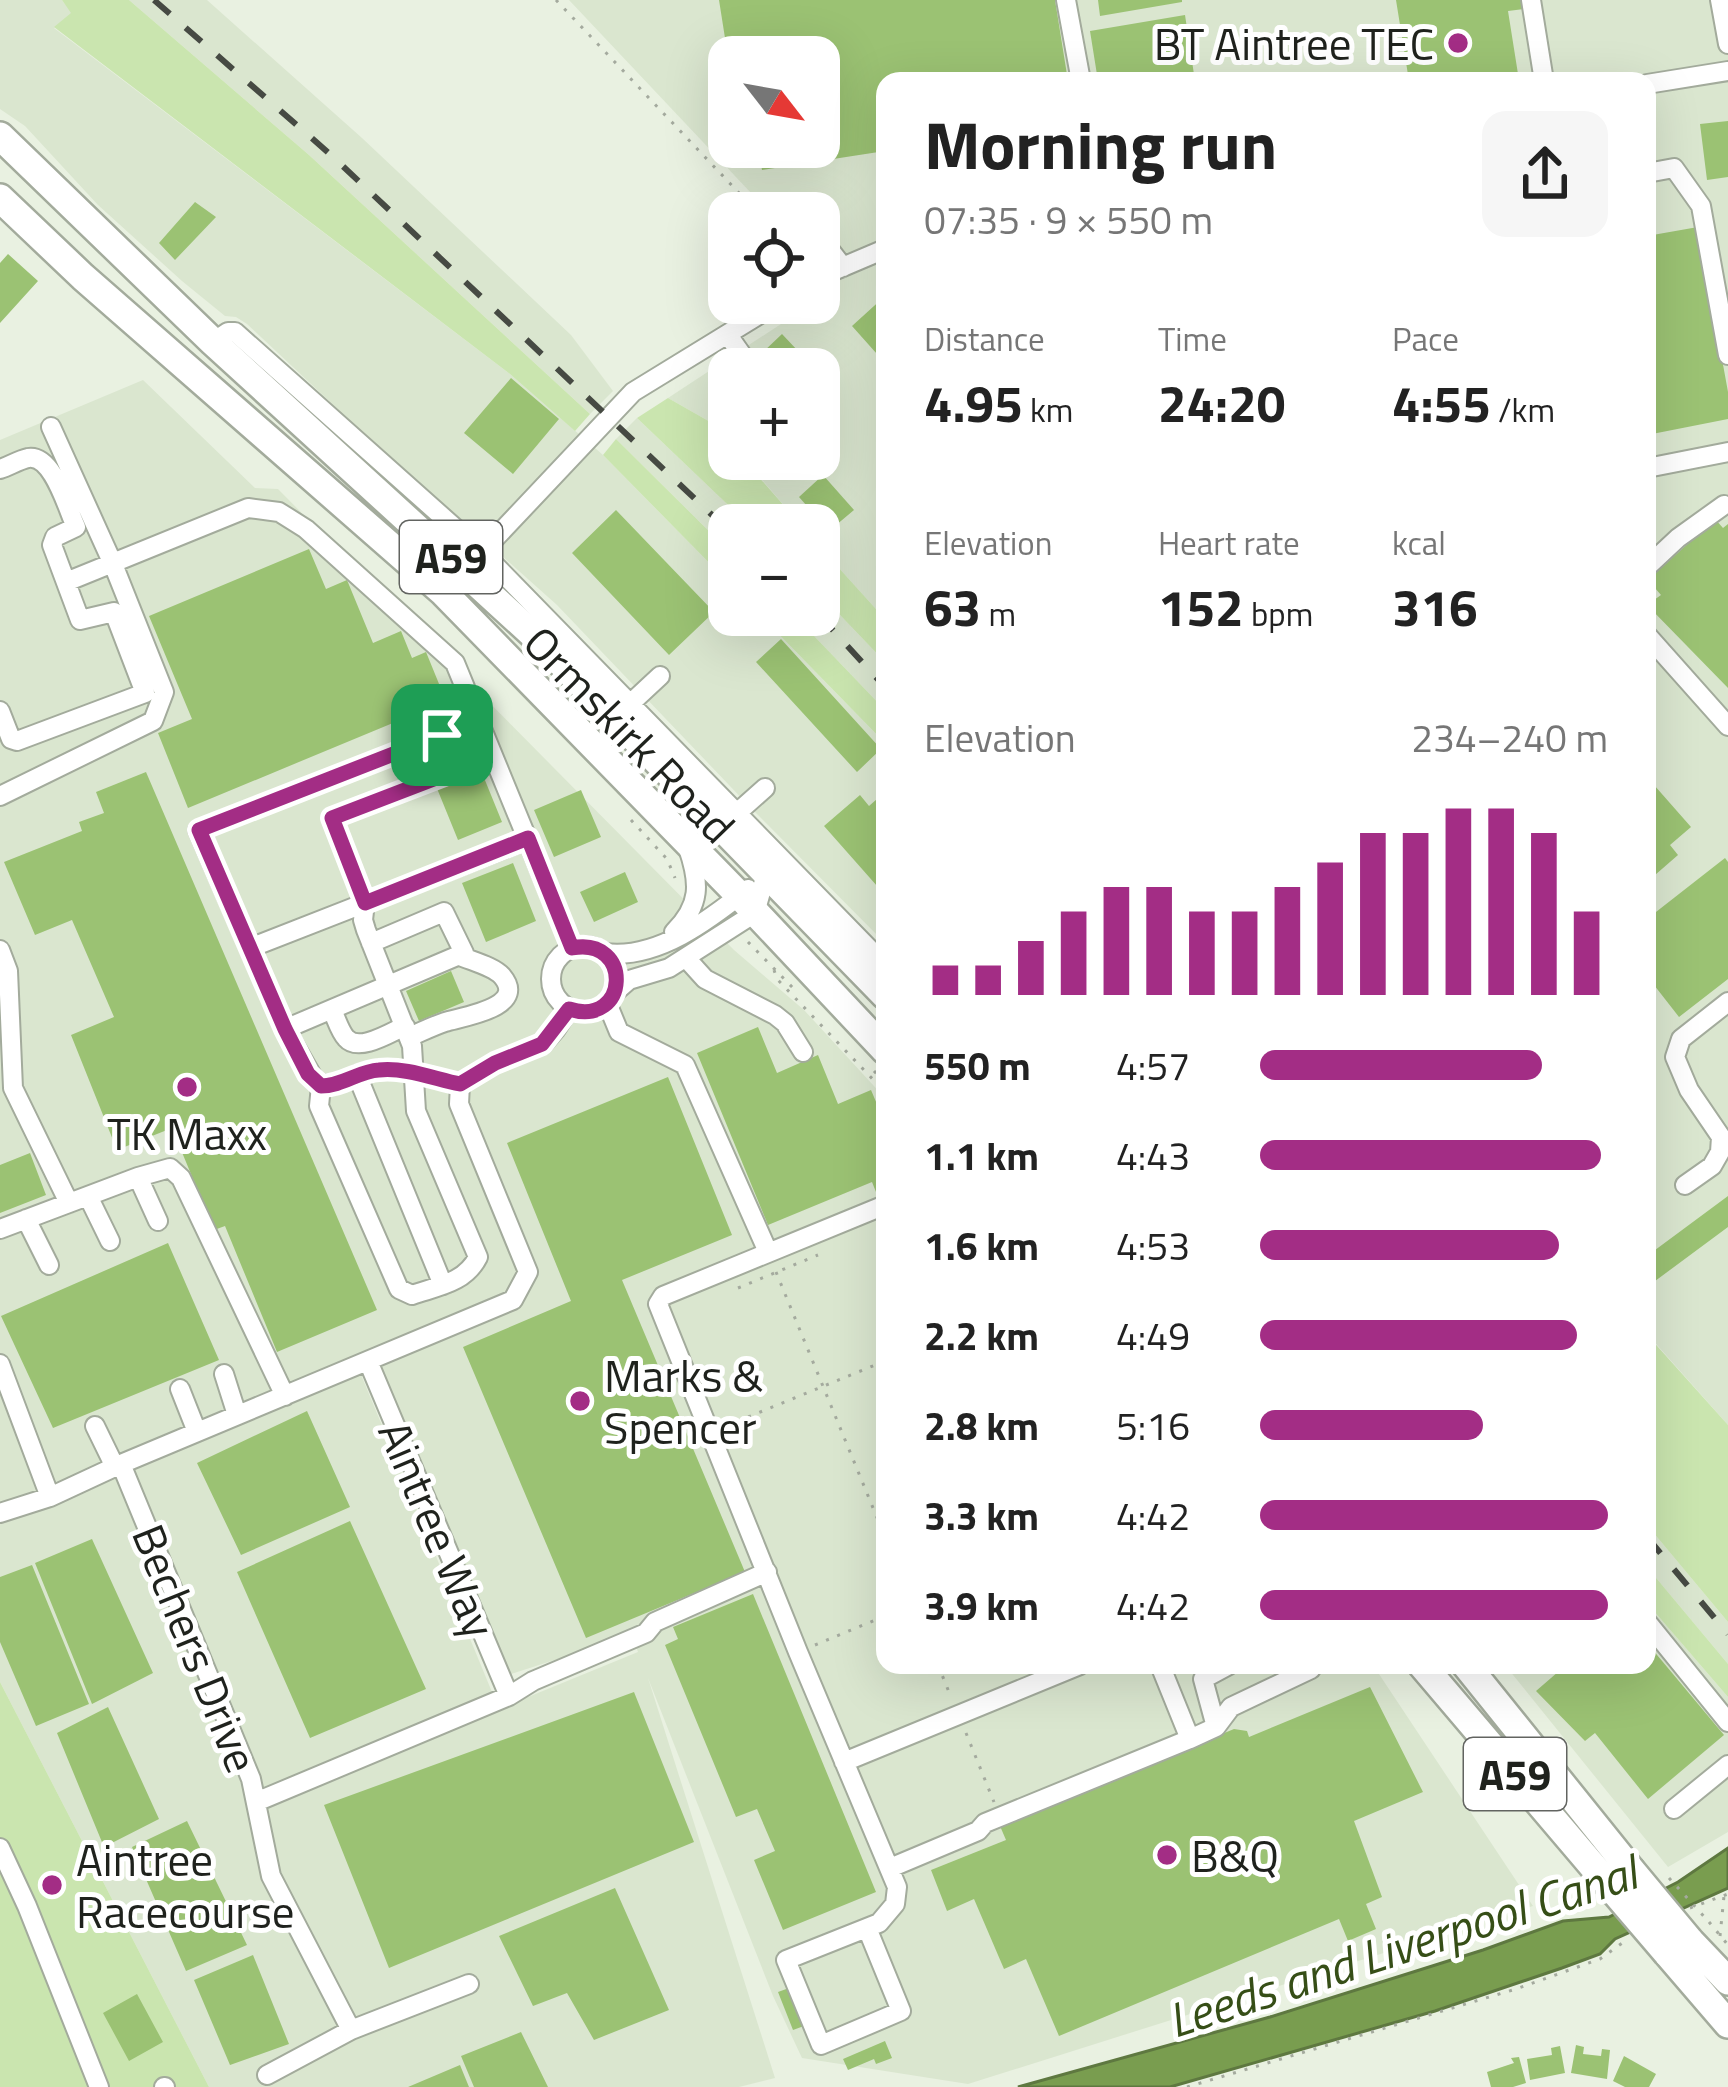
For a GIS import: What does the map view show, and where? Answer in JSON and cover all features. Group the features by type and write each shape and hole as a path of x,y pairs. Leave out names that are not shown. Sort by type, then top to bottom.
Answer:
{"highway":[{"name":"Ormskirk Road","path":"0,136 213,342 538,639 876,986"},
{"name":"Ormskirk Road","path":"0,198 83,277 443,592 876,1040"},
{"name":"A59","path":"1473,1674 1619,1876"},
{"name":"A59","path":"1442,1678 1619,1876 1686,1932 1728,1981"},
{"name":"A59","path":"1686,1932 1728,2024"}],"street":[{"path":"1066,0 1079,72"},
{"path":"1531,0 1543,72"},
{"path":"1720,0 1728,44"},
{"path":"1656,83 1728,71"},
{"path":"1656,171 1674,168 1701,206 1728,355"},
{"path":"840,268 876,253"},
{"path":"840,263 843,267"},
{"path":"482,552 633,392 745,324"},
{"path":"213,342 235,332 482,552 876,956"},
{"path":"728,335 737,348"},
{"path":"0,796 153,721 164,692 51,427"},
{"path":"1656,466 1728,452"},
{"path":"0,469 31,457 51,469 76,527 55,537 52,545 80,620 114,612 145,693 17,740 11,739 0,711"},
{"path":"1656,559 1724,505"},
{"path":"66,582 248,508 292,518 455,663 572,948"},
{"path":"1656,645 1728,727"},
{"path":"631,703 660,676"},
{"path":"332,818 457,770 442,735 199,830 285,1029 308,1074 321,1086 379,1070 460,1084 542,1044 569,1009"},
{"path":"318,783 365,903 363,920 371,943 407,1031 416,1075 416,1111 478,1258 471,1272 412,1295 399,1289 319,1106 321,1086"},
{"path":"738,812 765,788"},
{"path":"250,948 528,838"},
{"path":"651,950 689,915 697,890 684,838"},
{"path":"747,904 720,910 651,950 627,956 589,946 572,948 556,962 551,983 554,994 569,1009 589,1012 629,980 652,975 686,958 747,904 766,874"},
{"path":"285,1029 464,953 444,912 371,943"},
{"path":"0,950 8,971 6,1091 110,1241"},
{"path":"605,953 616,972 611,998 619,1032 685,1065 768,1252"},
{"path":"332,1010 346,1039 353,1043 495,1008 506,994 502,976 458,956"},
{"path":"686,958 706,979 785,1023 803,1052"},
{"path":"1685,1185 1712,1166 1721,1137 1689,1090 1676,1057 1681,1039 1728,1002"},
{"path":"357,1075 443,1285"},
{"path":"0,1513 50,1497 513,1300 528,1272 459,1104 460,1084"},
{"path":"0,1228 170,1168 181,1178 285,1396"},
{"path":"138,1177 158,1221"},
{"path":"867,1928 902,2011 821,2045 786,1960 885,1918 895,1904 897,1887 659,1300 876,1208"},
{"path":"26,1219 49,1265"},
{"name":"Aintree Way","path":"368,1361 509,1696"},
{"path":"0,1364 50,1497"},
{"path":"224,1374 237,1415"},
{"path":"180,1389 197,1432"},
{"name":"Bechers Drive","path":"94,1426 118,1465 251,1779 271,1876 351,2030"},
{"path":"256,1802 509,1696 767,1572"},
{"path":"1656,1633 1728,1722"},
{"path":"844,1762 1058,1674"},
{"path":"1164,1674 1190,1739"},
{"path":"1212,1674 1203,1679 1216,1727"},
{"path":"890,1868 1216,1727 1231,1707 1300,1674"},
{"path":"1674,1809 1728,1765"},
{"path":"0,1848 99,2087"},
{"path":"267,2075 351,2030 469,1984"}],"path":[{"path":"556,0 738,192"},
{"path":"627,815 668,859 679,888 697,890"},
{"path":"773,968 777,980 876,1083"},
{"path":"776,1272 876,1515"},
{"path":"709,1432 876,1364"},
{"path":"798,1652 876,1620"},
{"path":"942,1674 1000,1817"},
{"path":"1663,1871 1686,1932"},
{"path":"1686,1932 1726,1895"},
{"path":"1720,1936 1726,1895"},
{"path":"1686,1932 1720,1936 1728,1945"},
{"path":"1187,2087 1516,1989 1600,1959 1640,1933"}],"shaded area":[{"path":"0,0 62,0 72,13 54,28 510,374 603,455 708,562 708,636 781,636 876,734 876,934 557,605 247,324 225,316 182,281 98,205 25,126 0,109"},
{"path":"62,0 129,0 309,155 590,414 575,431 510,374 54,27 71,13"},
{"path":"129,0 207,0 571,335 613,391 590,414 309,155"},
{"path":"569,0 1728,0 1728,1425 1656,1344 1656,72 876,72 876,609 840,569 840,504 783,504 762,480 840,480 840,348 744,348 781,324 840,324 840,192 750,192 728,168 840,168 840,36 708,36 708,147"},
{"path":"708,372 708,421 668,398"},
{"path":"143,380 255,488 278,489 734,950 804,1010 876,1088 876,1674 1379,1674 1533,1906 968,2084 802,2058 648,1678 775,2078 739,2087 209,2087 0,1682 0,440","holes":["373,1346 508,1675 632,1635 638,1652 499,1709 362,1377"]},
{"path":"668,398 708,421 708,480 761,480 783,504 727,504 637,418"},
{"path":"637,418 727,504 708,504 708,530 616,439"},
{"path":"616,439 708,530 708,562 603,455"},
{"path":"840,569 876,609 876,653 840,615"},
{"path":"840,615 876,653 876,701 814,636 840,636"},
{"path":"781,636 814,636 876,701 876,734"},
{"path":"1656,1345 1728,1425 1728,1622 1656,1536"},
{"path":"1656,1536 1728,1622 1728,1664 1656,1578"},
{"path":"1656,1578 1728,1664 1728,1697 1656,1613"},
{"path":"1656,1613 1728,1697 1728,1832 1668,1867 1512,1674 1656,1674"},
{"name":"Aintree Racecourse","path":"0,1682 209,2087 0,2087"},
{"path":"1728,1848 1728,1888 1615,1939 1600,1954 1435,2011 1170,2087 1018,2087 1270,2017 1563,1921 1609,1917 1678,1882"}],"building":[{"path":"719,0 1055,0 1067,72 876,72 876,152 840,158 840,36 725,36"},
{"path":"1098,0 1182,0 1182,2 1100,16"},
{"name":"BT Aintree TEC","path":"1396,0 1523,0 1524,9 1508,11 1518,72 1408,72"},
{"path":"1185,15 1194,72 1097,72 1090,31"},
{"path":"1728,121 1728,177 1707,180 1700,124"},
{"path":"195,202 216,217 175,260 159,243"},
{"path":"1698,227 1728,392 1728,419 1656,433 1656,234"},
{"path":"8,254 38,281 0,323 0,263"},
{"path":"876,304 876,353 852,326"},
{"path":"782,334 795,348 767,348"},
{"path":"511,378 559,419 513,474 464,433"},
{"path":"818,480 827,480 854,510 840,522 840,504 805,504 799,497"},
{"path":"616,510 708,606 708,618 669,655 572,553"},
{"path":"1715,519 1723,528 1728,524 1728,688 1656,614 1656,599 1661,595 1656,589 1656,573"},
{"path":"309,549 326,589 347,580 373,643 401,631 412,658 426,652 446,701 188,808 158,733 192,719 149,616"},
{"path":"781,639 876,744 876,754 857,772 756,662"},
{"path":"480,768 502,822 458,840 436,786"},
{"path":"146,772 377,1310 277,1352 225,1226 214,1230 172,1128 117,1150 71,1035 114,1017 72,920 35,935 4,862 82,831 79,822 104,813 96,792"},
{"path":"1656,787 1691,827 1670,845 1678,855 1656,874"},
{"path":"581,790 601,837 554,857 534,810"},
{"path":"860,795 869,806 876,800 876,885 824,826"},
{"path":"1725,858 1728,862 1728,979 1679,1017 1656,988 1656,912"},
{"path":"513,863 536,921 486,942 462,883"},
{"path":"625,872 638,902 594,922 580,892"},
{"path":"451,971 464,1002 419,1021 406,991"},
{"path":"758,1027 777,1073 818,1055 838,1104 871,1090 876,1102 876,1192 872,1182 768,1225 697,1053"},
{"path":"668,1077 732,1235 622,1280 745,1572 586,1638 463,1347 571,1301 507,1143"},
{"path":"30,1153 46,1195 0,1213 0,1165"},
{"path":"1728,1196 1728,1227 1656,1280 1656,1249"},
{"path":"168,1243 219,1360 53,1428 1,1316"},
{"path":"307,1411 350,1507 241,1555 197,1463"},
{"path":"350,1521 426,1689 310,1738 237,1572"},
{"path":"92,1539 153,1673 92,1704 35,1563"},
{"path":"32,1565 89,1704 36,1726 0,1642 0,1577"},
{"path":"753,1594 876,1892 783,1930 754,1860 775,1851 757,1809 736,1817 665,1645 678,1639 673,1627"},
{"path":"1656,1654 1724,1735 1648,1799 1595,1733 1585,1741 1536,1691 1556,1674 1656,1674"},
{"name":"B&Q","path":"1370,1687 1423,1792 1354,1821 1382,1897 1366,1904 1376,1929 1348,1941 1339,1919 1059,2036 1026,1959 1004,1969 974,1899 947,1911 931,1870 1006,1840 1000,1826 1234,1729 1247,1731 1249,1737"},
{"path":"634,1692 694,1842 389,1968 324,1805"},
{"path":"108,1707 159,1819 104,1847 57,1733"},
{"path":"187,1821 247,1945 186,1971 132,1847"},
{"path":"615,1888 669,2010 594,2040 567,1993 533,2006 499,1936"},
{"path":"253,1955 289,2044 230,2065 194,1980"},
{"path":"789,1988 804,2026 793,2030 778,1992"},
{"path":"137,1994 163,2042 129,2061 103,2013"},
{"path":"521,2032 548,2087 474,2087 461,2056"},
{"path":"885,2041 892,2058 876,2064 874,2059 848,2070 843,2059"},
{"path":"1576,2045 1584,2047 1583,2054 1601,2056 1602,2049 1610,2050 1607,2079 1571,2073"},
{"path":"1560,2046 1565,2073 1530,2080 1527,2059 1552,2055 1551,2048"},
{"path":"1624,2056 1656,2074 1649,2087 1625,2087 1613,2081"},
{"path":"1519,2057 1526,2083 1491,2087 1487,2072"},
{"path":"460,2065 469,2087 408,2087"}],"railway":[{"path":"154,0 331,155 708,511"},
{"path":"838,636 876,677"},
{"path":"1656,1548 1728,1634"}],"place":[{"name":"BT Aintree TEC","path":"1458,43"},
{"name":"TK Maxx","path":"187,1087"},
{"name":"Marks & Spencer","path":"580,1401"},
{"name":"B&Q","path":"1167,1855"},
{"name":"Aintree Racecourse","path":"52,1885"}],"route":[{"path":"442,735 457,770 332,818 365,903 528,838 572,948 589,946 605,953 616,972 614,993 598,1009 569,1009 542,1044 460,1084 379,1070 321,1086 308,1074 285,1029 199,830 442,735"}],"water label":[{"name":"Leeds and Liverpool Canal","path":"1402,1946"}]}
